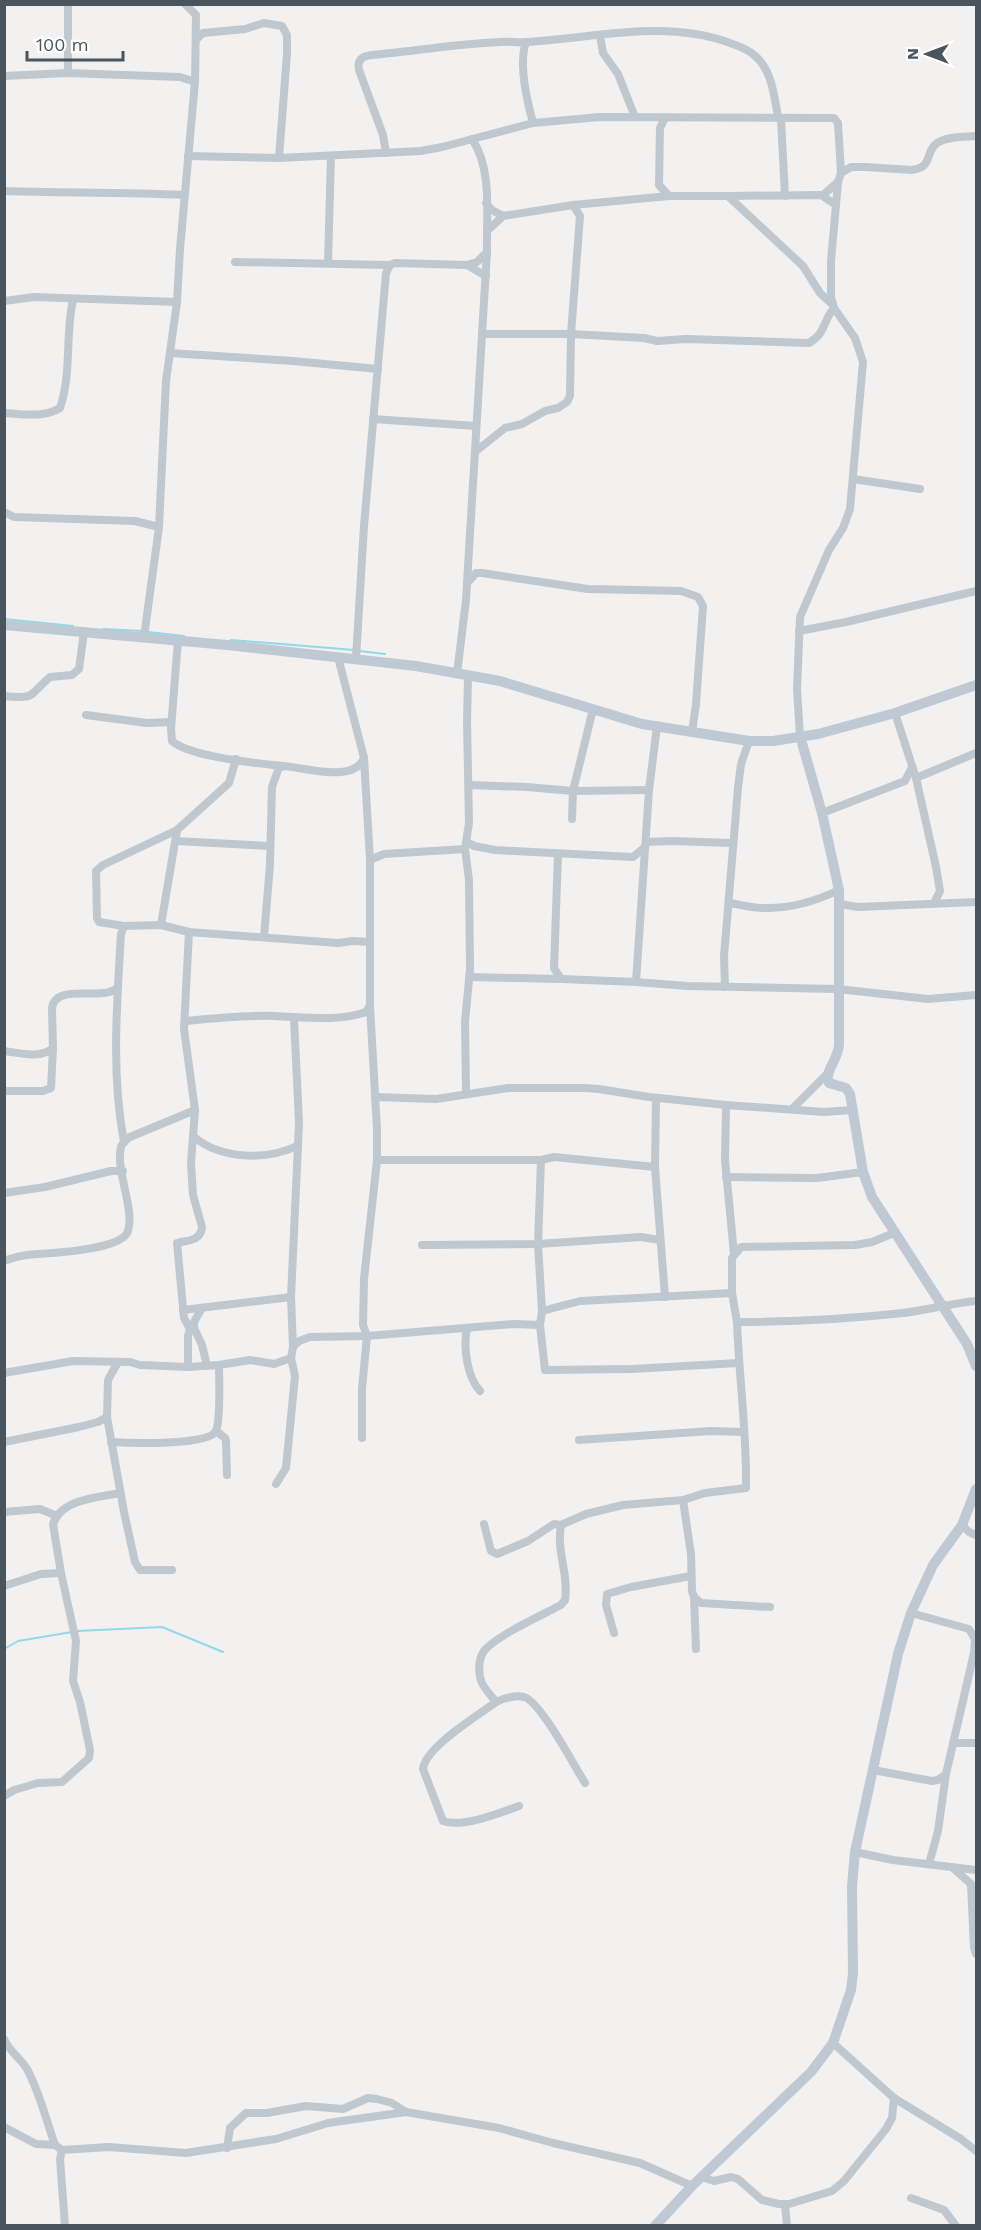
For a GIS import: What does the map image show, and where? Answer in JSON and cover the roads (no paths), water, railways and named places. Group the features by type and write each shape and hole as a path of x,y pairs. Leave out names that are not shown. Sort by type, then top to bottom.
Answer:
{"street":[{"path":"68,4 68,73"},
{"path":"144,637 159,527 166,381 177,302 195,82 196,15 185,4"},
{"path":"196,39 202,33 246,29 264,23 282,26 287,35 287,54 279,158"},
{"path":"386,153 383,135 359,70 361,58 499,42 526,42 664,30 686,32 715,38 748,50 761,61 767,70 780,118 785,196"},
{"path":"600,36 603,53 618,75 635,117"},
{"path":"516,42 523,52"},
{"path":"526,42 523,52 526,97 533,123"},
{"path":"4,76 68,73 180,76 195,82"},
{"path":"188,156 279,158 422,151 533,123 600,117 834,118 838,123 841,173 838,182 831,261 833,306 822,333 809,343 657,340 571,334 482,334"},
{"path":"650,118 660,128"},
{"path":"664,118 660,128 659,185 669,196"},
{"path":"481,154 489,135"},
{"path":"841,173 851,167 921,169 927,164 935,144 943,140 976,136"},
{"path":"466,1093 465,1021 470,977 469,880 466,845 469,785 463,675 487,252 486,202 481,154 472,139"},
{"path":"328,263 331,156"},
{"path":"823,195 838,182"},
{"path":"4,191 71,193 90,191 184,195"},
{"path":"487,231 503,216 573,205 669,196 823,195 836,205"},
{"path":"728,196 804,267 820,293 833,306 855,338 863,362 850,509 843,528 829,550 800,617 796,689 800,736 822,813 839,890 838,1054 828,1073 792,1108"},
{"path":"486,202 492,210 503,216"},
{"path":"475,452 505,428 522,424 567,402 570,396 571,334 580,216 588,204"},
{"path":"573,205 580,216"},
{"path":"236,262 468,265 477,262 487,252"},
{"path":"356,658 358,599 373,419 386,273 390,265"},
{"path":"468,265 486,276"},
{"path":"4,301 34,297 177,302"},
{"path":"4,413 42,414 60,408 67,374 69,317 73,300"},
{"path":"170,353 378,369"},
{"path":"373,419 476,426"},
{"path":"853,479 920,489"},
{"path":"4,512 14,517 135,521 159,527"},
{"path":"468,582 476,573 482,573 588,589 681,591 698,597 703,606 692,732"},
{"path":"799,631 976,591"},
{"path":"4,625 356,658 500,681 642,724 749,741 773,741 818,734 895,713 976,685"},
{"path":"4,696 28,697 34,694 50,677 72,675 79,669 84,632"},
{"path":"178,640 171,722 172,741 182,748 236,759 347,773 366,783"},
{"path":"338,657 364,758 370,860 370,1005 377,1160 364,1279 363,1325 367,1336 362,1389 362,1438"},
{"path":"572,819 573,791 593,709"},
{"path":"895,713 916,778 940,891 949,902"},
{"path":"86,715 147,723 171,722"},
{"path":"636,982 649,790 657,726"},
{"path":"725,987 724,956 739,772 749,741"},
{"path":"916,778 976,753"},
{"path":"347,773 362,764 364,758"},
{"path":"236,759 229,783 177,830 103,865 96,871 99,922 124,926 161,925 189,932 338,943 370,942"},
{"path":"264,936 272,787 278,770 282,766"},
{"path":"822,813 904,781 912,767"},
{"path":"469,785 573,791 649,790"},
{"path":"161,925 177,830"},
{"path":"176,841 270,846"},
{"path":"633,857 645,845 672,841 733,843"},
{"path":"369,843 384,854"},
{"path":"370,860 384,854 466,845 495,850 633,857 644,862"},
{"path":"558,854 554,968 561,979"},
{"path":"730,903 768,909 824,897 839,890"},
{"path":"934,903 940,891"},
{"path":"840,904 858,907 976,902"},
{"path":"124,926 121,934 117,988 118,1095 124,1142"},
{"path":"353,941 370,928"},
{"path":"189,932 184,1029 195,1110 191,1164 194,1195 202,1232 196,1239 177,1243 184,1318 202,1345 207,1366"},
{"path":"470,977 636,982 687,986 838,989 928,999 976,995"},
{"path":"4,1091 43,1091 51,1088 54,1026 52,1008 53,1001 57,997 65,994 108,993 117,988"},
{"path":"186,1021 257,1016 314,1019 356,1015 366,1012 370,1005"},
{"path":"276,1484 286,1468 295,1376 291,1358 293,1347 291,1297 299,1123 294,1018"},
{"path":"4,1051 40,1054 53,1048"},
{"path":"828,1073 830,1083 846,1088 850,1094 863,1172 872,1197 967,1344 976,1366"},
{"path":"375,1097 436,1099 508,1088 585,1088 656,1098 726,1104 824,1112 852,1110"},
{"path":"656,1098 655,1167 665,1297"},
{"path":"726,1104 726,1177 734,1254"},
{"path":"4,1261 19,1256 84,1249 125,1237 129,1220 121,1149 124,1142 130,1137 195,1110"},
{"path":"194,1137 212,1149 237,1155 278,1153 297,1146"},
{"path":"377,1160 541,1160 554,1157 655,1167"},
{"path":"541,1160 538,1245 542,1311 540,1325 545,1370 632,1369 738,1363"},
{"path":"4,1193 45,1187 105,1172 123,1171"},
{"path":"726,1177 817,1178 863,1172"},
{"path":"484,1524 491,1551 497,1554 522,1544 554,1524 561,1525 579,1516 623,1505 683,1500 705,1493 746,1488 745,1414 738,1363 737,1322 732,1293 734,1254 741,1247 872,1242 894,1233"},
{"path":"422,1245 538,1245 641,1237 660,1240"},
{"path":"542,1311 580,1301 732,1293"},
{"path":"183,1310 291,1297"},
{"path":"737,1322 782,1322 906,1312 976,1301"},
{"path":"188,1367 192,1329 202,1308"},
{"path":"293,1347 299,1341 310,1337 367,1336 514,1324 540,1325"},
{"path":"466,1328 465,1341 472,1379 480,1391"},
{"path":"4,1373 73,1361 188,1367 250,1360 274,1364 291,1358"},
{"path":"108,1362 111,1372"},
{"path":"118,1362 111,1372 106,1393 107,1417 135,1562 140,1569 172,1570"},
{"path":"111,1442 136,1444 209,1437 216,1431 219,1365"},
{"path":"4,1442 79,1427 107,1417"},
{"path":"216,1431 226,1441 227,1475"},
{"path":"579,1440 627,1439 711,1431 744,1432"},
{"path":"655,2226 701,2177 811,2072 832,2043 851,1990 853,1973 852,1886 855,1852 893,1674 911,1613 933,1565 962,1525 976,1489"},
{"path":"4,1796 14,1790 38,1783 62,1782 86,1762 90,1754 80,1702 73,1681 76,1641 53,1524 62,1511 85,1500 120,1493"},
{"path":"683,1500 691,1554 696,1649"},
{"path":"4,1512 40,1509 57,1516"},
{"path":"496,1702 483,1686 480,1672 481,1656 485,1649 510,1632 561,1605 565,1600 566,1580 558,1542 561,1525"},
{"path":"962,1525 976,1535"},
{"path":"4,1586 35,1576 61,1573"},
{"path":"614,1633 606,1605 607,1594 631,1587 691,1576"},
{"path":"694,1596 700,1604 770,1607"},
{"path":"911,1613 973,1628 975,1639 946,1774 938,1831 929,1864"},
{"path":"519,1806 498,1814 450,1824 443,1821 423,1769 423,1763 444,1741 496,1702 518,1696 527,1698 543,1716 585,1783"},
{"path":"954,1743 976,1743"},
{"path":"873,1770 932,1781 946,1774"},
{"path":"855,1852 893,1860 976,1870"},
{"path":"953,1868 971,1884 976,1954"},
{"path":"4,2038 30,2077 59,2148 65,2226"},
{"path":"832,2043 894,2098 961,2139 976,2151"},
{"path":"227,2148 230,2128 246,2113 267,2113 306,2106 343,2109 368,2098 392,2103 406,2112"},
{"path":"701,2177 714,2181 731,2177 738,2179 762,2200 785,2205 832,2191 844,2181 886,2129 892,2118 894,2098"},
{"path":"4,2127 36,2144 59,2148 109,2147 186,2153 284,2137 328,2123 406,2112 499,2128 630,2160 692,2186"},
{"path":"911,2198 944,2210 957,2226"},
{"path":"785,2205 787,2226"}],"waterway":[{"path":"4,619 73,626"},
{"path":"103,629 142,631"},
{"path":"148,632 184,636"},
{"path":"231,640 354,650"},
{"path":"360,651 385,654"},
{"path":"77,1631 162,1627 223,1652"},
{"path":"4,1649 18,1641 72,1632"}]}
